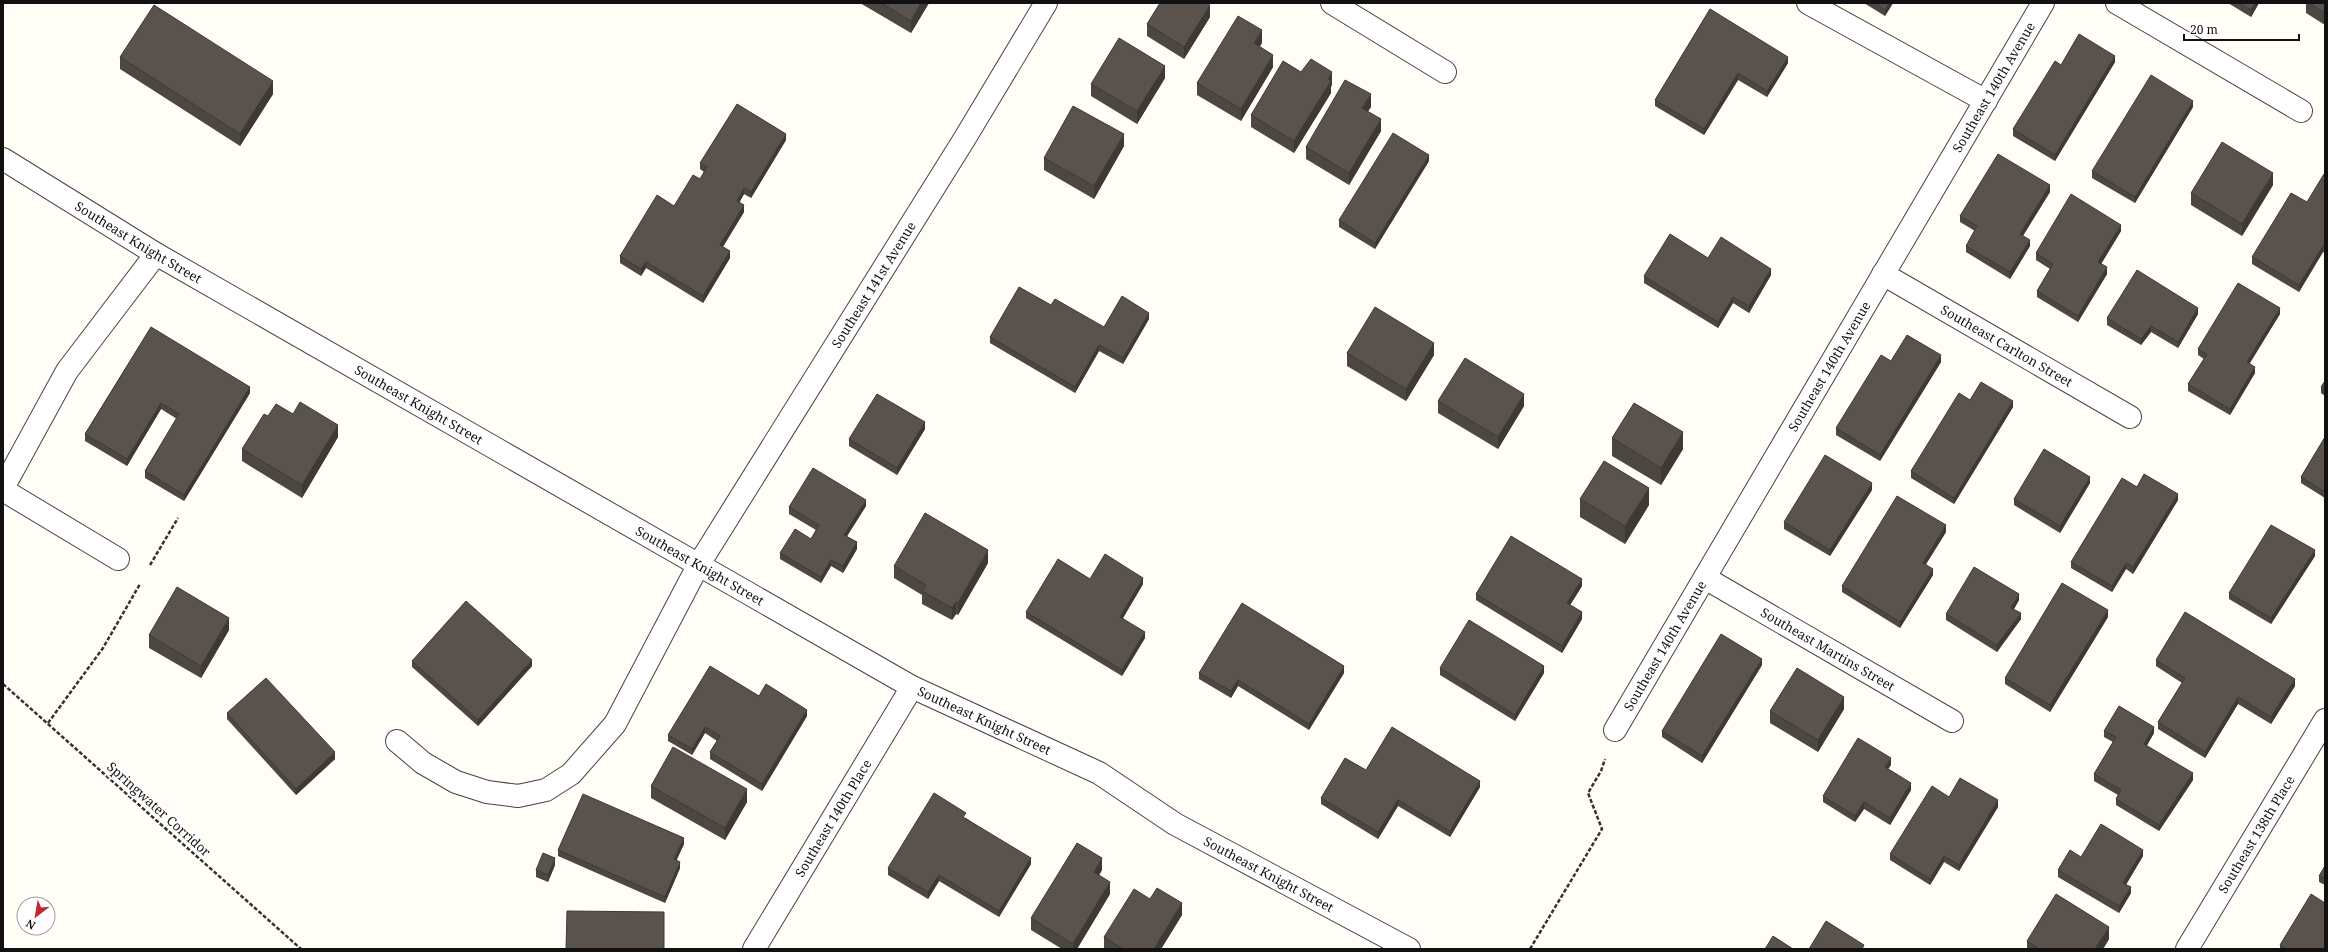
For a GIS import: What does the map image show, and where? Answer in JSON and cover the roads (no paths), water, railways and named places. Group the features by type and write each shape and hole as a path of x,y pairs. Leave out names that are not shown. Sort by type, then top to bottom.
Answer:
{"street":[{"name":"Southeast 141st Avenue","path":"397,741 423,762 456,782 487,792 518,796 546,790 571,774 615,724 699,564 961,145 1046,3"},
{"path":"1332,3 1445,72"},
{"path":"1808,3 1986,101"},
{"name":"Southeast 140th Avenue","path":"1615,730 2043,3"},
{"path":"2117,3 2301,111"},
{"name":"Southeast Knight Street","path":"3,159 156,254 912,687 1099,773 1175,824 1409,949"},
{"path":"118,558 3,489 67,371 156,254"},
{"name":"Southeast Carlton Street","path":"1883,274 2130,417"},
{"name":"Southeast Martins Street","path":"1705,578 1952,721"},
{"name":"Southeast 140th Place","path":"754,949 912,687"},
{"name":"Southeast 138th Place","path":"2186,949 2325,720"}]}
